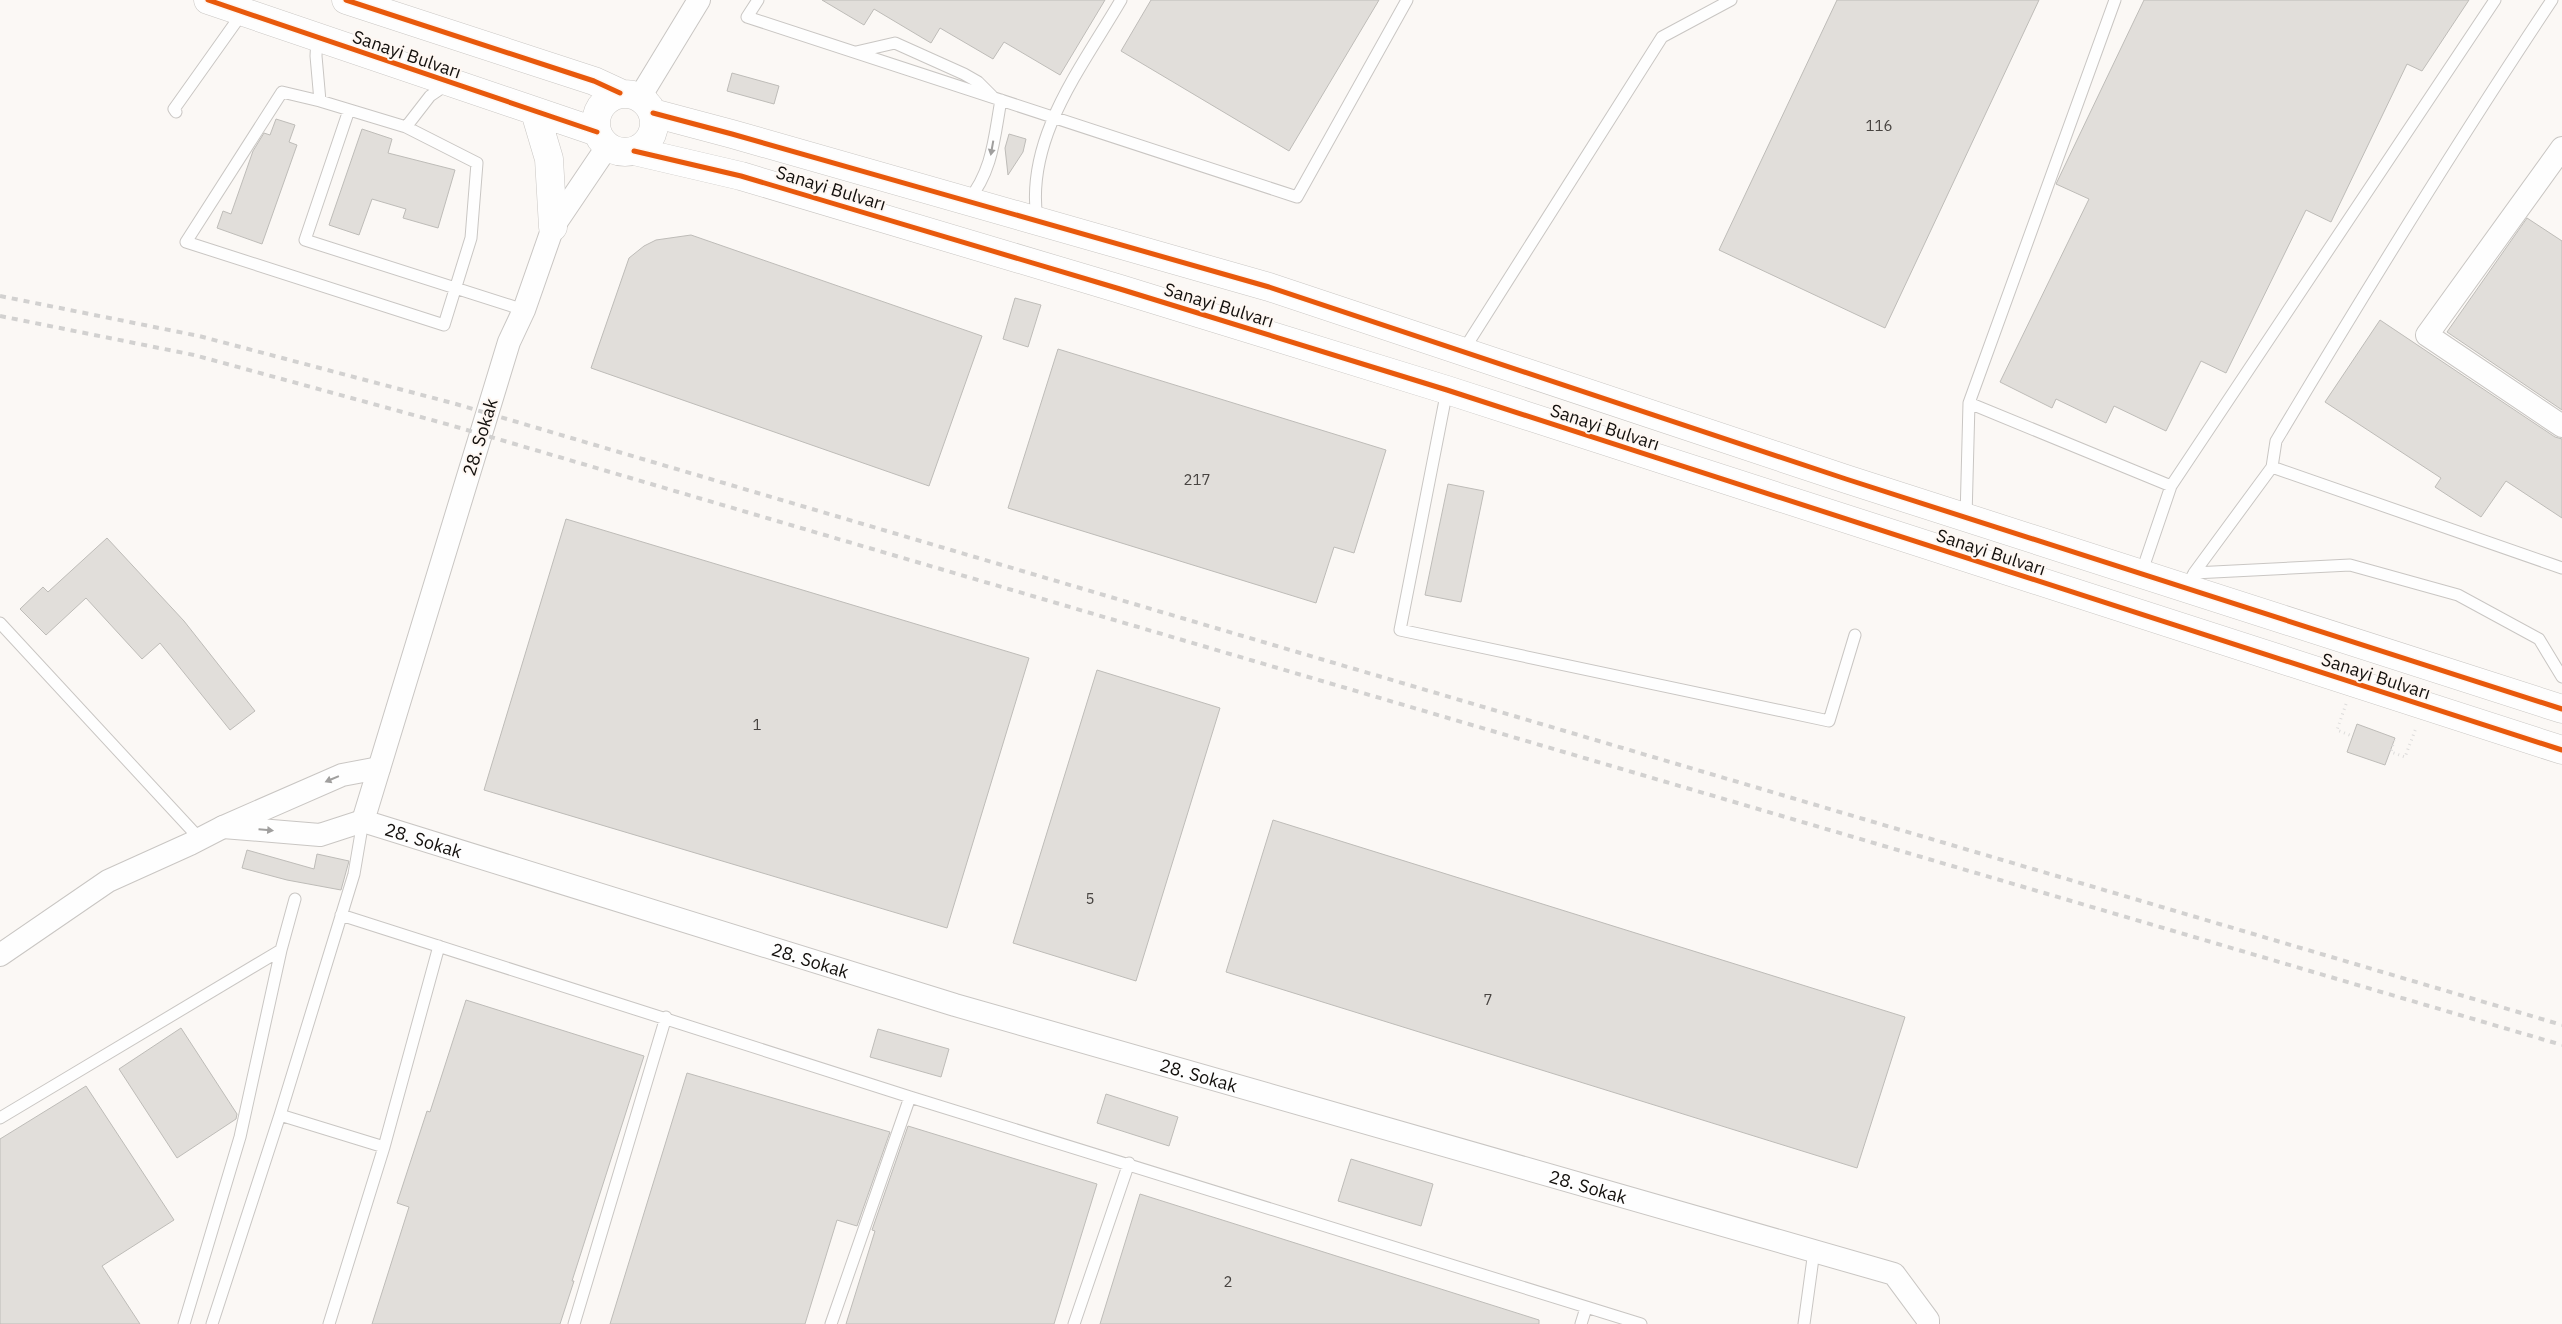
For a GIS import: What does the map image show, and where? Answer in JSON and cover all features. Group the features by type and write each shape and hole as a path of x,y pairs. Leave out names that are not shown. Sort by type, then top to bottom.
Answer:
{"main road":[{"name":"Sanayi Bulvarı","path":"208,0 535,112 602,139"},
{"name":"Sanayi Bulvarı","path":"346,0 594,81 638,101 968,201 1269,287 1966,518 2141,574 2190,580 2562,709"},
{"path":"610,97 638,101 654,122 649,140 634,151 625,152 602,139 597,112 610,97"},
{"path":"535,112 549,159 553,226"},
{"name":"Sanayi Bulvarı","path":"634,151 751,178 1447,390 2562,750"}],"street":[{"path":"638,101 699,0"},
{"name":"28. Sokak","path":"602,139 553,226 524,310 509,342 363,822 955,1005 1894,1274 1928,1320 1928,1324"},
{"path":"2562,148 2427,335 2562,426"},
{"path":"0,955 108,881 223,827 342,775 379,768"},
{"path":"223,827 320,835 363,822"}],"lane":[{"path":"758,0 748,17 1297,197 1407,0"},
{"path":"1037,221 1034,198 1037,168 1053,117 1121,0"},
{"path":"1463,351 1662,36 1731,0"},
{"path":"1966,518 1969,403 2115,0"},
{"path":"2141,574 2171,486 2495,0"},
{"path":"2190,580 2272,467 2276,441 2358,304 2458,144 2552,0"},
{"path":"176,112 174,109 243,12"},
{"path":"317,38 316,56 320,101"},
{"path":"854,52 895,43 971,78 997,99"},
{"path":"406,127 430,96 448,83"},
{"path":"282,92 320,101 406,127 477,163 471,238 444,325 186,242 282,92"},
{"path":"968,201 982,184 988,165 997,99"},
{"path":"349,110 305,240 524,310"},
{"path":"1447,390 1400,630 1829,721 1855,635"},
{"path":"1969,403 2171,486"},
{"path":"2272,467 2562,568"},
{"path":"2190,580 2350,565 2359,567 2458,595 2539,639 2562,677"},
{"path":"0,623 200,839"},
{"path":"212,1324 280,1115 354,874 363,822"},
{"path":"184,1324 240,1137 281,950 295,899"},
{"path":"341,915 910,1096 1642,1324"},
{"path":"329,1324 384,1147 438,946"},
{"path":"0,1118 281,950"},
{"path":"574,1324 666,1018"},
{"path":"831,1324 910,1096"},
{"path":"280,1115 384,1147"},
{"path":"1074,1324 1129,1164"},
{"path":"1804,1324 1814,1252"},
{"path":"1581,1324 1586,1308"}],"path":[{"path":"2347,702 2337,730 2352,736"},
{"path":"2394,740 2392,752 2406,757 2417,725"}],"building":[{"path":"822,0 1105,0 1060,75 1004,42 993,59 940,28 931,43 874,9 864,25"},
{"path":"1151,0 1379,0 1289,151 1121,51"},
{"path":"1837,0 2039,0 1885,328 1719,250"},
{"path":"2144,0 2469,0 2422,71 2407,64 2331,222 2306,210 2226,373 2201,361 2166,431 2114,406 2106,423 2056,399 2052,408 2000,382 2089,199 2056,184"},
{"path":"732,73 779,86 774,104 727,91"},
{"path":"276,119 295,125 289,142 297,145 262,244 217,228 223,211 231,214 253,151 264,133 270,135"},
{"path":"362,129 392,139 388,153 455,170 438,228 403,218 406,209 372,199 359,235 329,225"},
{"path":"1009,134 1026,139 1023,152 1008,175 1005,148"},
{"path":"2527,218 2562,241 2562,410 2447,332"},
{"path":"691,235 982,336 929,486 591,368 629,258 644,246 656,240"},
{"path":"1015,298 1041,305 1028,347 1003,339"},
{"path":"2380,320 2555,437 2562,439 2562,518 2506,481 2481,517 2435,487 2441,478 2325,402"},
{"path":"1058,349 1386,450 1354,553 1334,547 1316,603 1008,508"},
{"path":"1448,484 1484,491 1461,602 1425,595"},
{"path":"566,519 1029,658 947,928 484,790"},
{"path":"107,538 184,621 255,711 230,730 160,643 142,659 86,598 46,635 20,609 43,587 48,592"},
{"path":"1097,670 1220,708 1136,981 1013,943"},
{"path":"2357,724 2395,738 2385,765 2347,752"},
{"path":"1273,820 1905,1017 1857,1168 1226,972"},
{"path":"247,850 314,869 317,854 349,861 341,890 287,880 242,868"},
{"path":"466,1000 644,1056 560,1324 372,1324 409,1207 397,1203 427,1111 430,1112"},
{"path":"181,1028 237,1114 236,1119 177,1158 119,1069"},
{"path":"878,1029 949,1049 941,1077 870,1057"},
{"path":"687,1073 890,1132 857,1226 837,1220 805,1324 610,1324"},
{"path":"86,1086 174,1220 102,1266 140,1324 0,1324 0,1139"},
{"path":"1106,1094 1178,1117 1169,1146 1097,1123"},
{"path":"908,1126 1097,1184 1054,1324 846,1324 875,1231 872,1230"},
{"path":"1351,1159 1433,1184 1421,1226 1338,1201"},
{"path":"1140,1194 1539,1320 1539,1324 1100,1324"}],"railway":[{"path":"0,296 199,336 456,404 2562,1025"},
{"path":"0,316 194,355 450,425 2562,1045"}],"cycle path":[{"path":"208,0 597,132"},
{"path":"346,0 594,81 620,93"},
{"path":"653,113 1269,287 1846,479 2562,709"},
{"path":"634,151 741,176 1120,289 1447,390 2562,750"}]}
